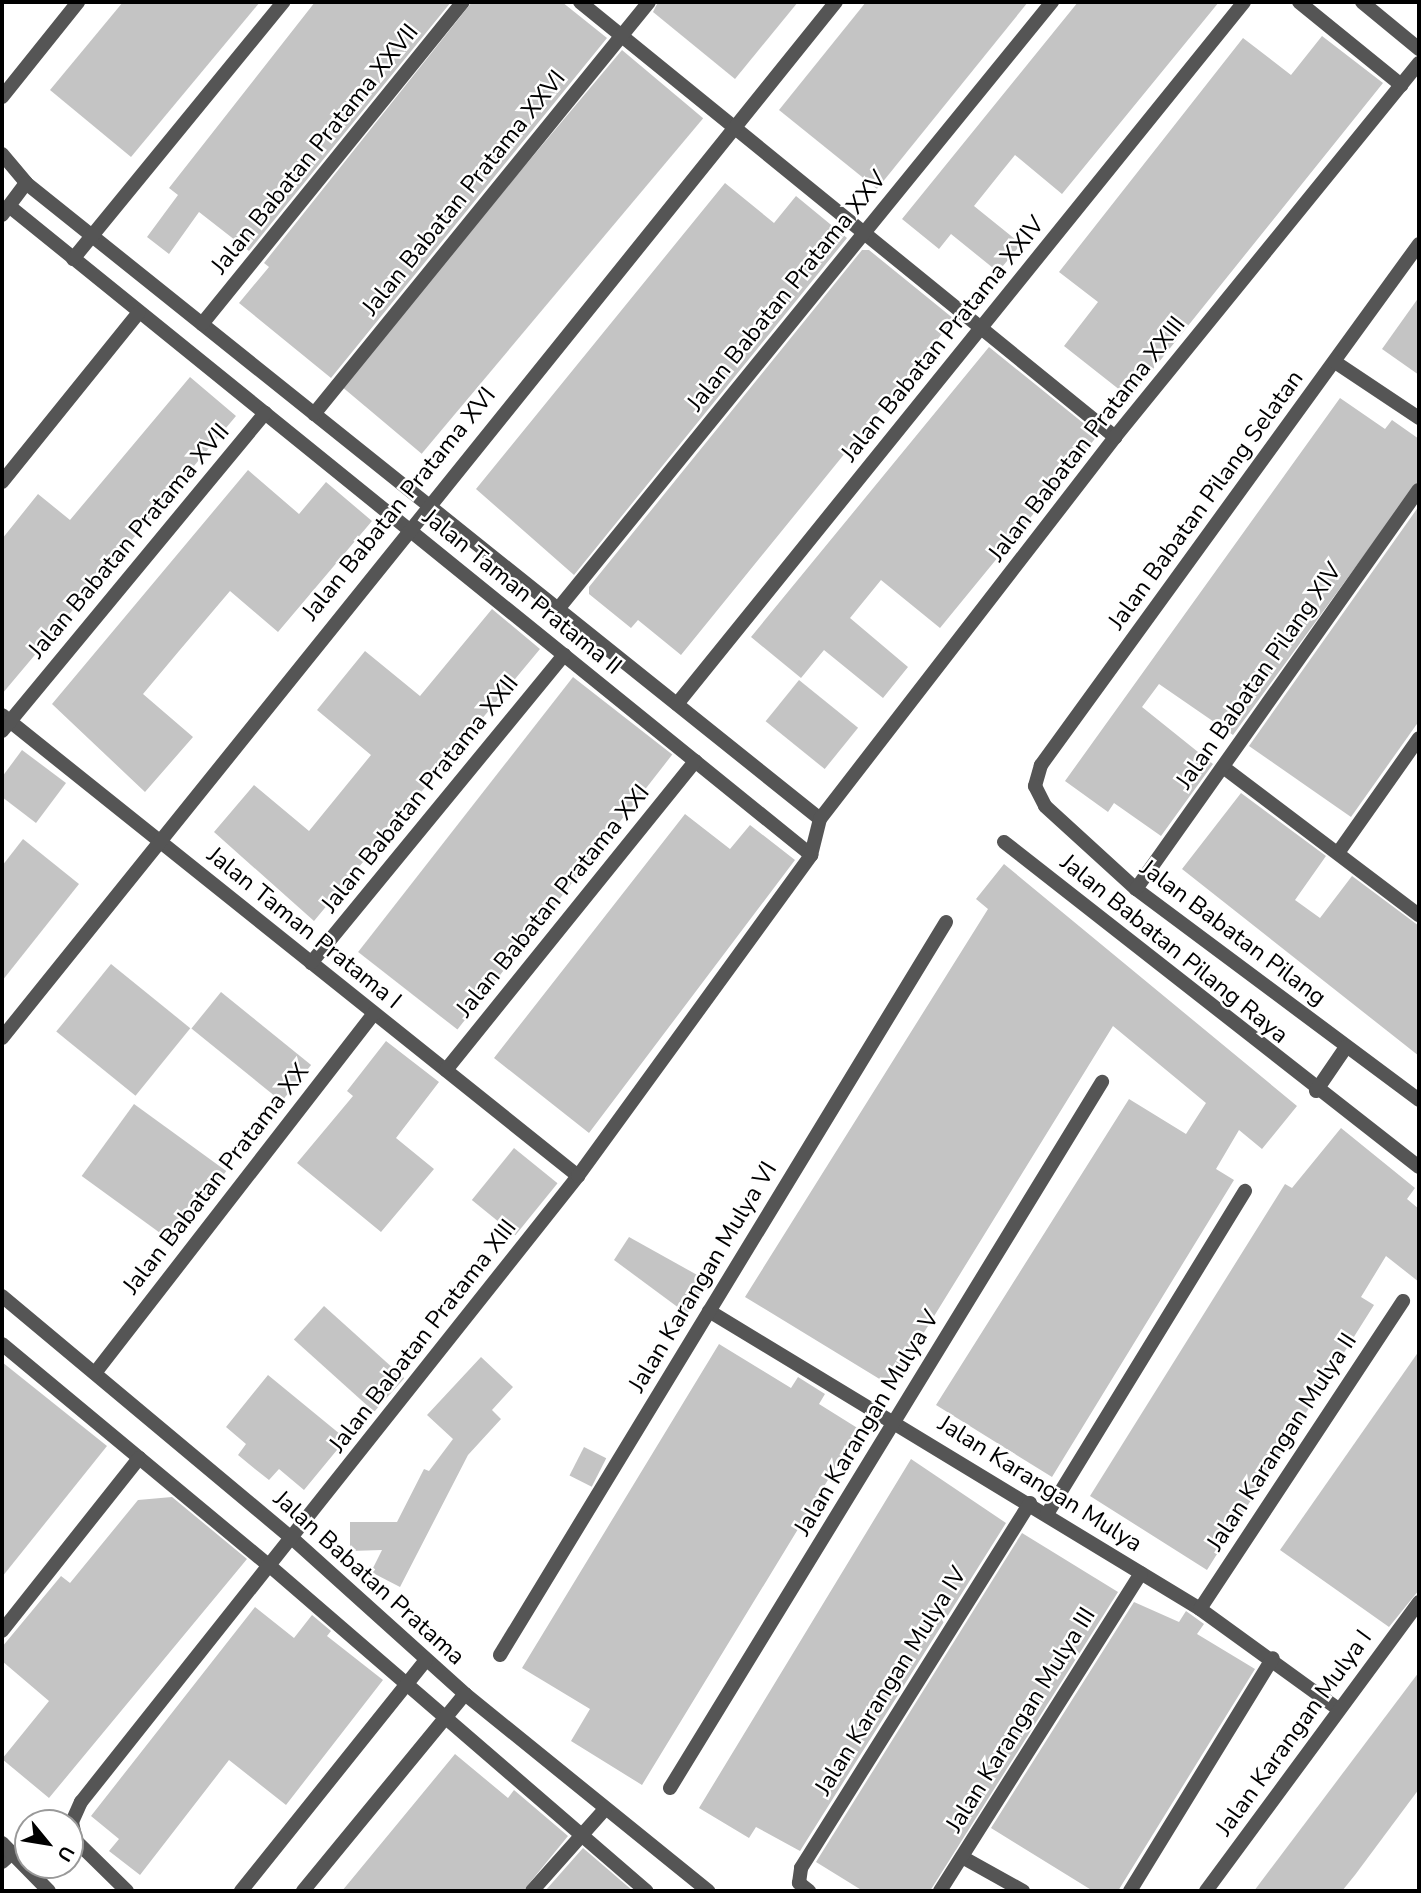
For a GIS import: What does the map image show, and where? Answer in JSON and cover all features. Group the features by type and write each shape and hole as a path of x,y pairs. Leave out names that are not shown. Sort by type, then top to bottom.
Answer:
{"street":[{"path":"2,97 78,2"},
{"path":"73,259 283,2"},
{"name":"Jalan Babatan Pratama XXVII","path":"202,324 463,2"},
{"path":"580,2 1115,437"},
{"name":"Jalan Babatan Pratama XXVI","path":"314,414 649,2"},
{"name":"Jalan Babatan Pratama XVI","path":"2,1038 157,839 836,2"},
{"name":"Jalan Babatan Pratama XXV","path":"558,609 1052,2"},
{"name":"Jalan Babatan Pratama XXIV","path":"677,704 1244,2"},
{"path":"1299,2 1401,85"},
{"path":"1362,2 1419,48"},
{"name":"Jalan Babatan Pratama XXIII","path":"811,855 820,818 1115,437 1419,63"},
{"name":"Jalan Taman Pratama II","path":"2,154 26,183 820,818"},
{"path":"5,211 26,183"},
{"name":"Jalan Taman Pratama II","path":"5,211 73,259 811,855"},
{"name":"Jalan Babatan Pilang Selatan","path":"1035,786 1041,765 1419,244"},
{"path":"2,482 139,312"},
{"path":"1335,362 1419,418"},
{"name":"Jalan Babatan Pratama XVII","path":"4,723 265,413"},
{"name":"Jalan Babatan Pilang XIV","path":"1136,889 1419,490"},
{"name":"Jalan Babatan Pratama XXII","path":"311,963 564,655"},
{"name":"Jalan Taman Pratama I","path":"4,723 157,839 578,1176"},
{"path":"1340,850 1419,738"},
{"name":"Jalan Babatan Pratama XXI","path":"446,1070 695,761"},
{"path":"1223,766 1340,850 1419,915"},
{"name":"Jalan Babatan Pilang","path":"1035,786 1045,806 1136,889 1419,1100"},
{"name":"Jalan Babatan Pilang Raya","path":"1004,842 1419,1167"},
{"name":"Jalan Babatan Pratama XIII","path":"127,1891 76,1841 72,1822 81,1802 271,1567 578,1176 811,855"},
{"name":"Jalan Karangan Mulya VI","path":"500,1655 946,922"},
{"name":"Jalan Babatan Pratama XX","path":"95,1373 374,1013"},
{"path":"1320,1087 1346,1047"},
{"name":"Jalan Karangan Mulya V","path":"670,1788 1102,1082"},
{"path":"1047,1514 1245,1191"},
{"name":"Jalan Babatan Pratama","path":"2,1296 293,1539 465,1694 708,1891"},
{"name":"Jalan Karangan Mulya II","path":"1200,1609 1403,1301"},
{"name":"Jalan Karangan Mulya","path":"709,1311 895,1421 1200,1609 1273,1658 1338,1709"},
{"path":"2,1346 271,1567 445,1717 578,1837 647,1891"},
{"path":"2,1631 139,1458"},
{"name":"Jalan Karangan Mulya IV","path":"805,1889 805,1861 1030,1503"},
{"name":"Jalan Karangan Mulya III","path":"940,1891 1141,1573"},
{"name":"Jalan Karangan Mulya I","path":"1206,1891 1419,1602"},
{"name":"Jalan Karangan Mulya I","path":"1130,1891 1273,1658"},
{"path":"241,1891 426,1660"},
{"path":"303,1891 465,1694"},
{"path":"533,1891 605,1809"},
{"path":"5,1853 49,1891"},
{"path":"962,1857 1023,1891"}],"building":[{"path":"123,2 260,2 131,157 50,90"},
{"path":"315,2 451,2 249,251 199,212 169,254 147,237 178,195 169,188"},
{"path":"472,2 562,2 607,38 331,378 239,303 269,267 264,263"},
{"path":"658,2 798,2 735,79 653,12"},
{"path":"866,2 1028,2 877,189 779,110"},
{"path":"1078,2 1219,2 1062,194 1015,155 974,206 1021,244 998,272 951,234 939,249 902,219"},
{"path":"1322,36 1383,83 1130,398 1064,346 1098,302 1059,272 1243,38 1291,75"},
{"path":"622,50 703,118 422,454 340,386"},
{"path":"725,183 774,223 796,196 847,238 574,575 476,489"},
{"path":"862,250 869,250 954,319 681,655 638,620 631,628 589,594 589,587"},
{"path":"1419,297 1419,375 1382,349"},
{"path":"989,347 1098,435 940,628 881,580 850,618 908,667 883,698 824,650 801,678 751,637"},
{"path":"190,377 236,416 2,694 2,539 38,494 70,520"},
{"path":"1340,398 1385,429 1392,420 1419,439 1419,480 1233,735 1159,684 1142,707 1213,764 1161,836 1114,803 1108,812 1065,781"},
{"path":"248,470 299,514 326,482 372,521 278,632 230,591 179,651 143,694 193,737 145,792 52,704"},
{"path":"1419,506 1419,721 1351,817 1249,746"},
{"path":"492,609 540,649 314,921 214,832 254,785 309,831 371,755 317,710 365,651 420,696"},
{"path":"573,677 672,755 457,1030 358,952"},
{"path":"799,680 858,728 825,769 766,721"},
{"path":"22,750 66,783 36,823 2,797 2,777"},
{"path":"1241,793 1326,856 1295,900 1320,918 1352,876 1419,926 1419,1056 1182,869"},
{"path":"685,814 730,849 750,825 795,860 589,1133 494,1058"},
{"path":"23,839 79,884 2,981 2,866"},
{"path":"1004,864 1297,1106 1262,1149 1239,1130 1216,1169 1234,1180 1052,1477 936,1405 1129,1099 1186,1134 1206,1103 1113,1026 891,1386 745,1297 988,909 976,899"},
{"path":"111,964 190,1028 136,1096 56,1032"},
{"path":"221,992 311,1065 282,1102 191,1029"},
{"path":"386,1041 439,1082 396,1138 434,1169 381,1232 297,1163 353,1096 347,1091"},
{"path":"134,1104 226,1171 174,1243 82,1176"},
{"path":"1341,1128 1415,1188 1407,1199 1419,1209 1419,1282 1386,1256 1361,1297 1374,1305 1207,1570 1090,1496 1285,1184 1292,1188"},
{"path":"514,1148 558,1183 515,1235 472,1200"},
{"path":"629,1237 708,1281 687,1314 614,1260"},
{"path":"324,1306 404,1378 374,1412 294,1339"},
{"path":"719,1344 791,1388 798,1377 825,1394 819,1404 859,1429 642,1785 571,1741 590,1709 522,1668"},
{"path":"1419,1351 1419,1590 1389,1627 1280,1550"},
{"path":"481,1357 513,1387 492,1410 501,1419 468,1455 400,1587 371,1572 382,1550 350,1551 350,1522 397,1522 424,1469 429,1471 453,1439 427,1415"},
{"path":"2,1362 107,1446 2,1577"},
{"path":"268,1375 346,1439 304,1490 279,1469 269,1480 255,1469 238,1455 246,1444 226,1427"},
{"path":"584,1447 606,1458 592,1487 569,1476"},
{"path":"911,1459 1006,1523 800,1851 756,1827 749,1838 699,1808"},
{"path":"172,1497 247,1559 49,1798 2,1759 49,1701 2,1661 2,1647 61,1576 70,1583 138,1500"},
{"path":"1022,1533 1118,1592 930,1891 863,1891 816,1862"},
{"path":"1134,1602 1179,1622 1186,1611 1204,1624 1197,1634 1255,1669 1118,1891 1093,1891 991,1828"},
{"path":"255,1607 294,1638 312,1615 331,1631 327,1636 383,1680 286,1805 229,1760 140,1875 109,1851 119,1839 91,1816"},
{"path":"1419,1672 1419,1789 1355,1875 1342,1891 1254,1891"},
{"path":"455,1754 508,1798 514,1790 568,1836 523,1891 342,1891"},
{"path":"583,1848 633,1891 545,1891"}]}
